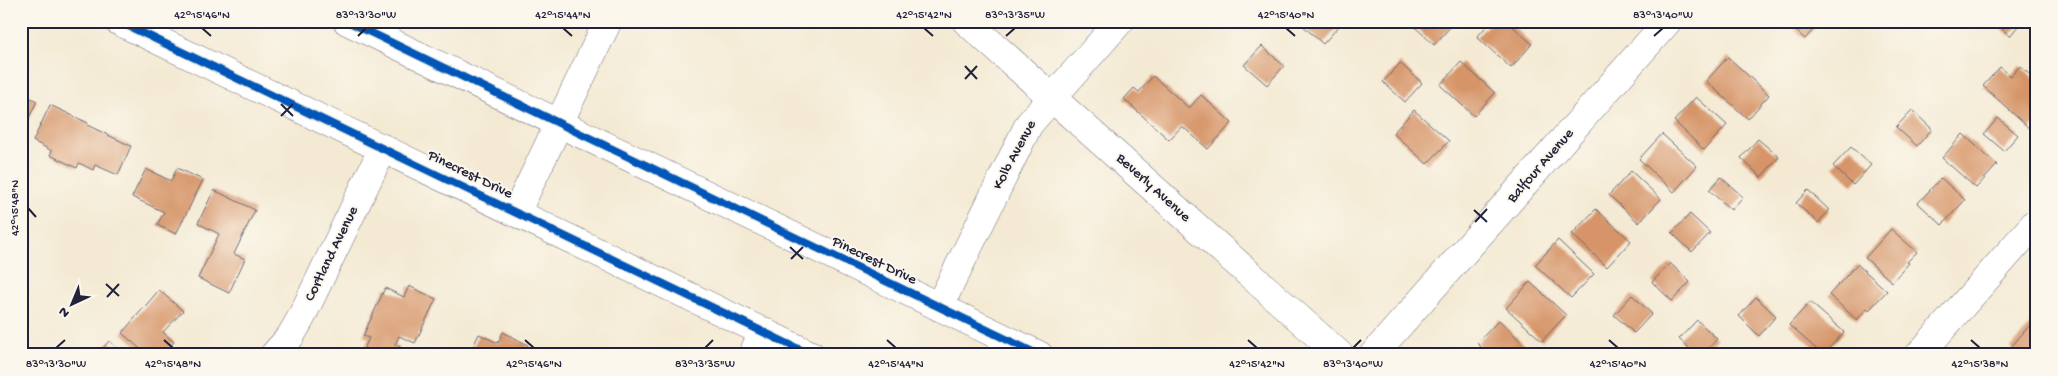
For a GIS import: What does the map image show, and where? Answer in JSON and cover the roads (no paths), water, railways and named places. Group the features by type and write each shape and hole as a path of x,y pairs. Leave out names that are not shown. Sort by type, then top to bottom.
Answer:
{"street":[{"name":"Pinecrest Drive","path":"118,21 516,213 758,343 811,355"},
{"name":"Pinecrest Drive","path":"347,21 1039,355"},
{"path":"516,213 608,21"},
{"name":"Beverly Avenue","path":"966,21 1340,355"},
{"name":"Kolb Avenue","path":"939,307 1029,124 1120,21"},
{"name":"Balfour Avenue","path":"1373,355 1668,21"},
{"name":"Cortland Avenue","path":"274,355 290,337 301,318 383,148"},
{"path":"1918,355 2037,221"}]}
